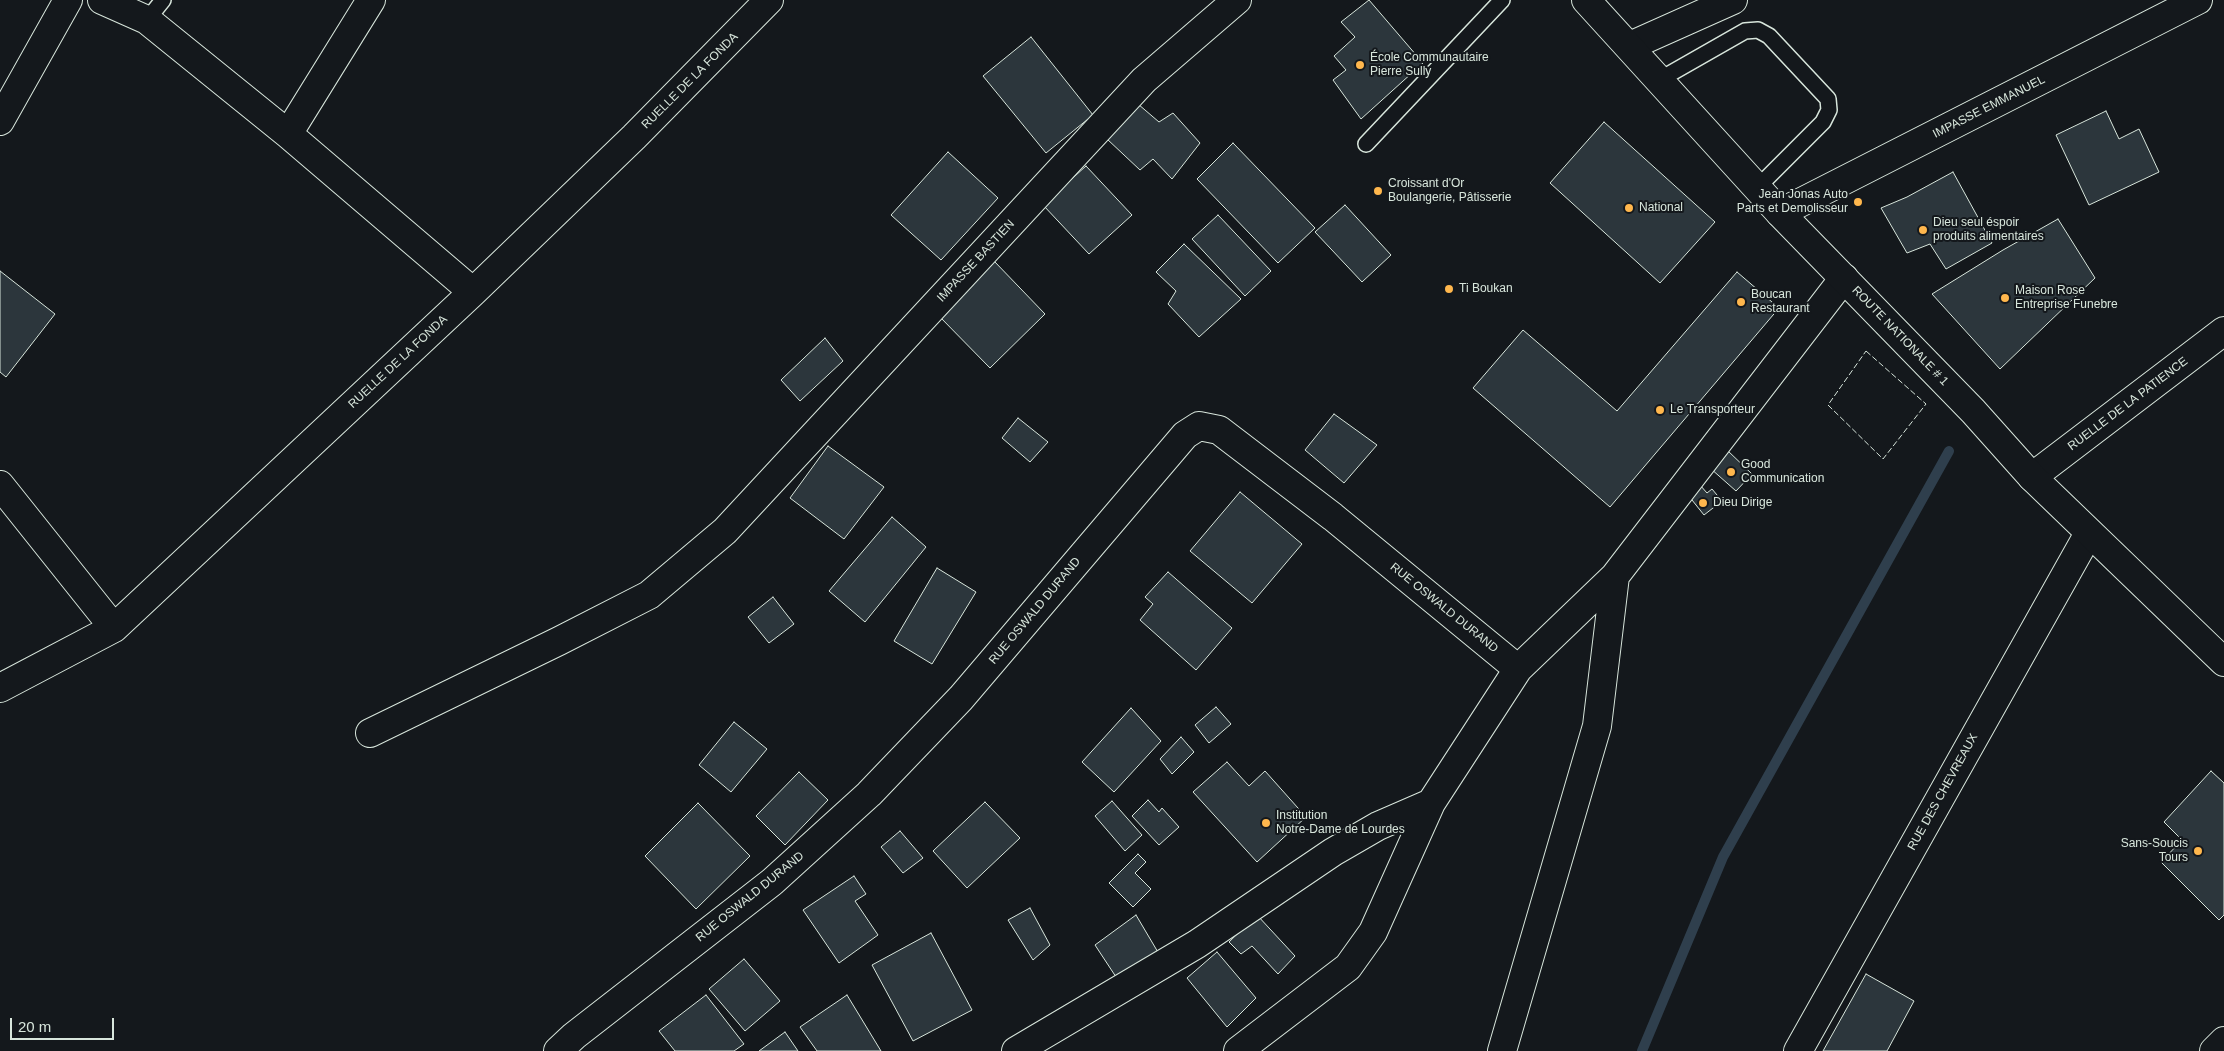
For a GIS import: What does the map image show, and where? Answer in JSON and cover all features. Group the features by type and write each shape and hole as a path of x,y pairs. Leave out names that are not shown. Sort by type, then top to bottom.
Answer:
{"street":[{"path":"0,121 68,0"},
{"path":"102,0 155,10 288,134 473,292"},
{"path":"288,134 371,0"},
{"name":"RUELLE DE LA FONDA","path":"0,688 114,628 473,292 634,137 769,0"},
{"name":"IMPASSE BASTIEN","path":"370,733 649,595 725,531 1144,80 1237,0"},
{"name":"ROUTE NATIONALE # 1","path":"1586,0 1630,46 1780,214 1973,411 2032,477 2224,662"},
{"path":"1630,46 1733,0"},
{"name":"IMPASSE EMMANUEL","path":"1780,214 2198,0"},
{"path":"1238,1051 1348,967 1373,932 1431,804 1518,669 1615,576 1844,278"},
{"name":"RUELLE DE LA PATIENCE","path":"2032,477 2224,331"},
{"name":"RUE OSWALD DURAND","path":"558,1051 574,1036 772,882 869,794 961,698 1185,434 1199,426 1218,430 1332,518 1518,669"},
{"path":"0,485 114,628"},
{"name":"RUE DES CHEVREAUX","path":"1798,1051 2089,533"},
{"path":"1502,1051 1598,726 1615,576"},
{"path":"1016,1051 1197,944 1333,852 1378,826 1431,804"},
{"path":"2214,1051 2224,1041"}],"lane":[{"path":"1366,144 1502,0"},
{"path":"1659,80 1745,31 1758,30 1769,36 1828,99 1829,110 1823,122 1757,188"}],"building":[{"path":"1369,0 1423,63 1361,119 1333,80 1346,70 1334,56 1355,37 1341,22"},
{"path":"1031,37 1093,115 1046,153 983,76"},
{"path":"1138,104 1159,122 1173,113 1200,143 1172,179 1153,159 1140,170 1107,139"},
{"path":"2106,111 2119,139 2139,129 2159,172 2089,205 2056,135"},
{"path":"1604,122 1715,222 1660,283 1550,183"},
{"path":"1233,143 1315,228 1278,263 1197,179"},
{"path":"948,152 998,198 941,260 891,215"},
{"path":"1086,166 1132,215 1089,254 1043,205"},
{"path":"1953,172 1992,243 1946,269 1930,244 1907,253 1881,208 1907,197"},
{"path":"1345,205 1391,255 1362,282 1315,232"},
{"path":"1218,215 1271,271 1245,296 1192,239"},
{"path":"2058,219 2095,278 2000,369 1932,294"},
{"path":"1184,244 1241,299 1199,337 1168,304 1176,291 1156,272"},
{"path":"994,261 1045,314 990,368 938,315"},
{"path":"0,271 55,314 6,377 0,372"},
{"path":"1737,272 1779,308 1610,507 1473,388 1523,330 1617,411"},
{"path":"825,338 843,361 800,401 781,380"},
{"path":"1334,414 1377,445 1344,483 1305,450"},
{"path":"1018,418 1048,442 1030,462 1002,438"},
{"path":"828,446 884,487 844,539 790,498"},
{"path":"1727,450 1752,474 1736,491 1710,468"},
{"path":"1700,485 1707,493 1712,489 1722,501 1704,515 1688,495"},
{"path":"1240,492 1302,544 1252,603 1190,551"},
{"path":"892,517 926,547 865,622 829,591"},
{"path":"937,568 976,592 932,664 894,641"},
{"path":"1168,572 1232,628 1196,670 1140,620 1153,604 1145,597"},
{"path":"773,597 794,624 769,643 748,617"},
{"path":"1216,707 1231,724 1209,743 1195,725"},
{"path":"1131,708 1161,741 1114,792 1082,762"},
{"path":"734,722 767,749 731,792 699,765"},
{"path":"1181,737 1194,752 1172,774 1160,759"},
{"path":"1227,762 1249,786 1265,771 1306,817 1257,862 1193,792"},
{"name":"Sans-Soucis Tours","path":"2211,771 2224,783 2224,915 2219,920 2161,862 2182,840 2164,822"},
{"path":"799,772 828,800 785,845 756,816"},
{"path":"1148,800 1159,812 1162,808 1179,827 1159,845 1132,816"},
{"path":"1112,801 1142,835 1125,851 1095,816"},
{"path":"985,802 1020,838 967,888 933,851"},
{"path":"698,803 750,856 696,909 645,856"},
{"path":"900,831 923,858 903,873 881,847"},
{"path":"1138,854 1146,862 1135,873 1151,889 1133,907 1109,883"},
{"path":"854,876 866,894 855,901 878,935 839,963 803,910"},
{"path":"1030,908 1050,945 1033,960 1008,920"},
{"path":"1136,915 1162,959 1120,983 1095,945"},
{"path":"1257,915 1295,956 1278,974 1252,946 1241,954 1229,942"},
{"path":"931,933 972,1010 913,1041 872,965"},
{"path":"1217,952 1256,998 1227,1027 1187,978"},
{"path":"744,959 780,1001 745,1031 709,989"},
{"path":"1866,974 1914,1001 1887,1051 1823,1051"},
{"path":"706,995 744,1044 734,1051 675,1051 659,1031"},
{"path":"847,995 881,1051 817,1051 800,1027"},
{"path":"785,1032 798,1051 759,1051"}],"waterway":[{"path":"1642,1051 1723,857 1949,451"}],"fence":[{"path":"1866,351 1926,404 1883,459 1828,405 1866,351"}],"place":[{"name":"École Communautaire Pierre Sully","path":"1360,65"},
{"name":"Croissant d'Or Boulangerie, Pâtisserie","path":"1378,191"},
{"name":"Jean Jonas Auto Parts et Demolisseur","path":"1858,202"},
{"name":"National","path":"1629,208"},
{"name":"Dieu seul éspoir produits alimentaires","path":"1923,230"},
{"name":"Ti Boukan","path":"1449,289"},
{"name":"Maison Rose Entreprise Funebre","path":"2005,298"},
{"name":"Boucan Restaurant","path":"1741,302"},
{"name":"Le Transporteur","path":"1660,410"},
{"name":"Good Communication","path":"1731,472"},
{"name":"Dieu Dirige","path":"1703,503"},
{"name":"Institution Notre-Dame de Lourdes","path":"1266,823"},
{"name":"Sans-Soucis Tours","path":"2198,851"}]}
